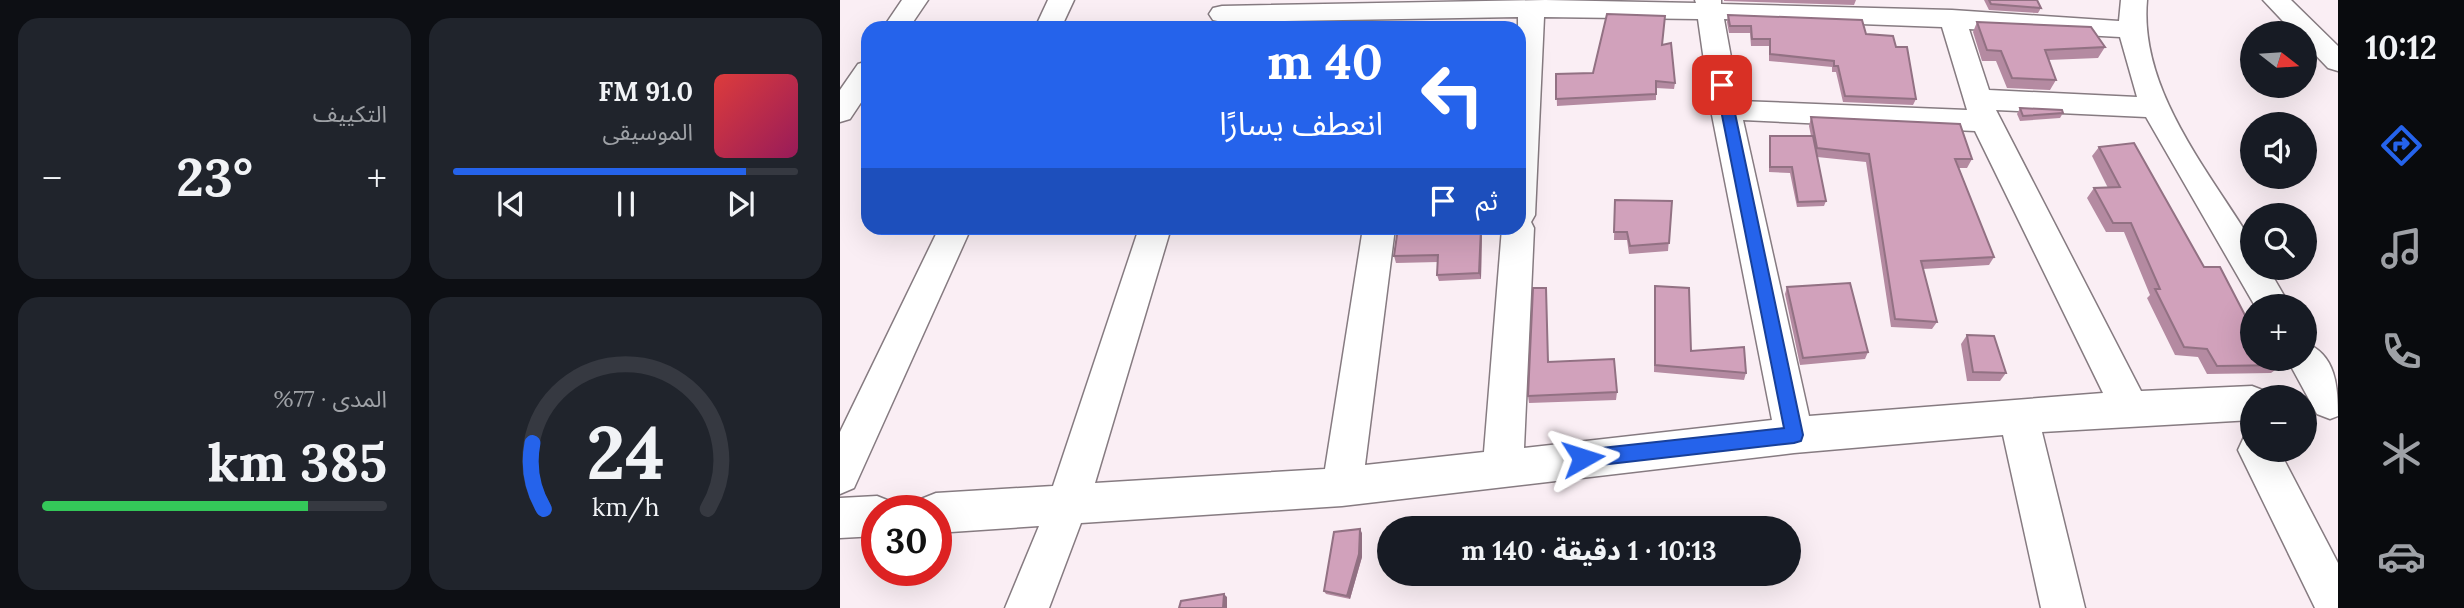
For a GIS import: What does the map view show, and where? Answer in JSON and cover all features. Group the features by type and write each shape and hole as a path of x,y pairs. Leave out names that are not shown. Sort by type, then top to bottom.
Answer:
{"street":[{"path":"901,21 915,0"},
{"path":"1051,21 1061,0"},
{"path":"2134,0 2131,30 2155,108 2266,294"},
{"path":"2276,0 2338,62"},
{"path":"1221,14 1409,12 1532,4 1709,6 2131,30"},
{"path":"1526,101 1532,4"},
{"path":"1709,6 1726,110 1794,435"},
{"path":"1952,18 1981,110 2130,408"},
{"path":"840,112 861,80"},
{"path":"1726,110 2155,108"},
{"path":"840,475 952,235"},
{"path":"1027,608 1066,507 1153,235"},
{"path":"1342,487 1377,235"},
{"path":"1503,467 1518,235"},
{"path":"2310,371 2324,402"},
{"path":"952,512 1066,507 1342,487 1794,435 2130,408 2240,403"},
{"path":"2019,418 2063,608"},
{"path":"2264,462 2338,608"},
{"path":"840,518 861,517"}],"building":[{"path":"1989,0 2037,0 2041,8 1991,4"},
{"path":"1607,14 1665,16 1662,45 1671,43 1675,83 1656,81 1656,94 1556,99 1556,74 1593,73"},
{"path":"1728,15 1862,20 1866,34 1893,36 1896,47 1907,47 1916,99 1845,96 1838,66 1834,66 1834,61 1770,54 1770,39 1752,39 1751,26 1730,26"},
{"path":"1977,22 2091,27 2105,47 2045,50 2056,80 2012,78 2001,51 1987,50"},
{"path":"2020,108 2062,110 2063,113 2023,116"},
{"path":"1811,117 1960,124 1972,159 1955,159 1994,257 1921,261 1937,322 1895,319 1869,154 1817,148"},
{"path":"1770,136 1813,136 1826,201 1798,202 1792,167 1770,167"},
{"path":"2134,143 2204,267 2220,267 2240,306 2240,366 2217,366 2207,349 2184,347 2155,289 2160,289 2131,223 2113,223 2094,188 2120,187 2099,147"},
{"path":"1615,200 1672,201 1669,243 1630,246 1627,232 1614,232"},
{"path":"1397,235 1481,235 1479,273 1437,275 1438,255 1394,256"},
{"path":"1850,283 1868,352 1803,358 1787,287"},
{"path":"1655,286 1689,288 1691,351 1744,347 1746,373 1655,365"},
{"path":"1533,288 1546,288 1548,362 1614,359 1617,392 1528,396"},
{"path":"1967,335 1994,336 2006,373 1973,372"},
{"path":"1360,529 1359,554 1347,596 1324,591 1334,532"},
{"path":"1224,594 1223,608 1179,608 1181,601"}],"route":[{"path":"1583,458 1794,435 1722,85"}]}
